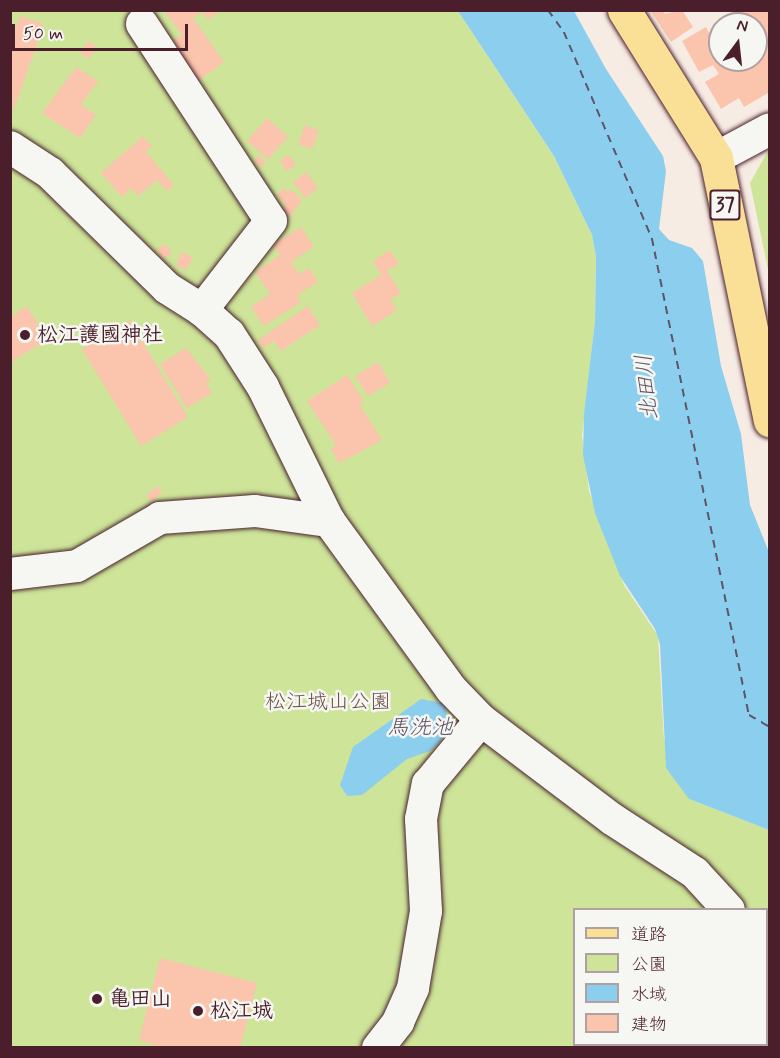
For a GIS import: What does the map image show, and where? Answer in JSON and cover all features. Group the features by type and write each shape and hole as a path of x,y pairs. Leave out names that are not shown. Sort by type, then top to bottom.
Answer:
{"main road":[{"name":"37","path":"624,10 716,158 760,328 770,421"}],"street":[{"path":"142,24 271,221 202,310"},
{"path":"716,158 770,129"},
{"path":"10,147 50,173 167,288 202,310 229,334 248,360 329,521 451,689 481,720 612,819 695,873 728,908"},
{"path":"10,574 77,566 160,518 255,510 329,521"},
{"path":"378,1047 398,1022 413,988 426,911 421,819 428,784 481,720"}],"green space":[{"name":"松江城山公園","path":"10,11 458,11 554,156 592,235 596,257 595,321 582,436 589,491 624,585 658,636 664,739 689,799 769,830 769,1047 11,1047"},
{"path":"769,149 769,274 750,183"}],"water":[{"name":"北田川","path":"458,11 574,11 606,69 663,156 666,171 659,229 669,240 692,248 703,261 721,366 741,434 750,505 769,552 769,830 689,799 666,768 660,644 655,629 620,576 595,513 583,455 584,414 595,321 596,257 592,235 554,156"},
{"name":"馬洗池","path":"421,699 442,703 446,709 447,723 441,741 430,751 407,759 362,795 347,796 340,785 353,747"}],"building":[{"path":"164,10 221,10 208,20 202,12 193,18 224,62 198,81 171,42 182,35"},
{"path":"650,10 662,10 665,14 682,10 693,27 671,42"},
{"path":"735,10 770,10 770,92 744,107 739,98 721,109 705,82 719,74 718,72 768,72 768,12 732,12"},
{"path":"20,16 44,24 13,112 10,43"},
{"path":"706,27 708,31 708,68 699,72 682,41"},
{"path":"88,41 97,47 89,59 80,53"},
{"path":"76,67 98,81 81,105 96,115 80,138 42,113"},
{"path":"267,118 288,137 268,159 247,141"},
{"path":"305,125 319,131 312,149 298,144"},
{"path":"143,136 152,146 146,152 174,185 167,191 157,180 138,196 131,188 122,197 101,173"},
{"path":"259,155 266,163 260,167 254,160"},
{"path":"289,155 296,166 286,171 280,160"},
{"path":"306,172 318,188 305,198 293,182"},
{"path":"284,188 288,192 291,189 302,200 290,217 282,209 286,205 277,195"},
{"path":"301,227 314,247 291,262 299,274 309,268 318,282 297,295 301,302 264,326 251,307 270,294 255,272 280,255 273,245"},
{"path":"166,244 172,254 163,259 157,249"},
{"path":"390,250 399,264 387,271 401,293 390,300 397,310 372,326 352,293 381,275 373,261"},
{"path":"182,252 193,257 186,270 176,265"},
{"name":"松江護國神社","path":"27,306 39,326 35,328 43,342 10,363 10,313 12,316"},
{"path":"308,306 320,325 281,351 274,341 263,348 258,340"},
{"path":"129,320 188,417 141,446 82,349"},
{"path":"186,348 211,380 206,383 212,393 187,408 160,364"},
{"path":"378,362 390,383 368,396 355,376"},
{"path":"347,375 364,401 359,404 382,440 339,463 331,449 336,445 307,401"},
{"path":"157,486 162,492 151,502 146,496"},
{"name":"松江城","path":"160,958 257,983 240,1048 165,1048 139,1040"}],"ferry route":[{"path":"548,10 564,32 652,238 749,715 770,727"}],"place":[{"name":"松江護國神社","path":"25,335"},
{"name":"亀田山","path":"97,999"},
{"name":"松江城","path":"198,1011"}]}
